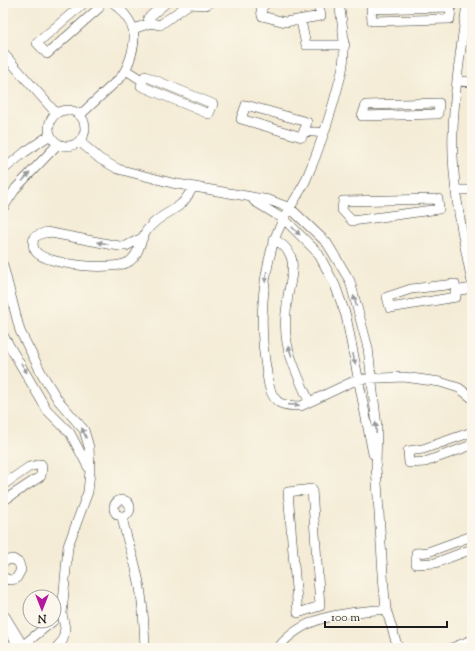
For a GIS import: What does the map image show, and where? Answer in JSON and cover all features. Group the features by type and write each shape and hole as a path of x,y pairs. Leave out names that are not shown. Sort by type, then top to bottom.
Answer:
{"main road":[{"path":"3,617 22,647"}],"street":[{"path":"84,3 37,43 47,54 99,8 95,3"},
{"path":"80,115 110,88 126,70 132,53 133,29 122,11 114,3"},
{"path":"151,23 148,18 166,3"},
{"path":"133,29 151,23 160,25 189,4 206,5 209,3"},
{"path":"267,3 261,8 262,16 285,22 321,16 318,3"},
{"path":"340,3 345,45 342,74 324,133 305,181 274,239 266,274 262,322 264,358 270,390 279,402 291,406 300,406 342,388 358,379 404,377 440,382 459,388 472,398"},
{"path":"467,3 453,130 456,195 472,282"},
{"path":"451,7 450,14 450,19 372,21 371,9 451,7"},
{"path":"450,14 466,15"},
{"path":"301,20 306,44 345,45"},
{"path":"3,53 56,113"},
{"path":"126,70 143,81"},
{"path":"145,76 213,104 209,114 141,86 143,81 145,76"},
{"path":"458,81 472,82"},
{"path":"439,103 438,108 438,114 362,116 366,105 439,103"},
{"path":"246,105 307,122 304,131 302,137 241,119 246,105"},
{"path":"438,108 456,106"},
{"path":"68,110 80,115 85,126 85,131 79,141 69,146 58,144 50,135 49,123 56,113 68,110"},
{"path":"304,131 324,133"},
{"path":"3,170 25,152 50,135"},
{"path":"79,141 100,159 118,169 172,184 241,194 269,200 290,208 327,243 350,281 368,348 377,427 376,467 386,609 398,648"},
{"path":"3,208 16,188 58,144"},
{"path":"140,239 137,254 129,262 112,266 86,265 54,260 36,252 33,244 34,237 46,232 119,246 126,246 140,239 158,217 181,204 193,187"},
{"path":"439,204 438,199 343,201 342,210 352,221 439,208 439,204 456,195 472,190"},
{"path":"241,194 264,205 285,220 318,253 335,285 346,316 365,424 376,467"},
{"path":"274,239 286,246 292,261 292,276 286,310 287,344 298,376 309,401"},
{"path":"3,265 20,331 42,374 58,400 84,430 89,446 90,471 88,492 68,546 62,614 65,628 63,640 56,648"},
{"path":"455,284 455,291 456,297 390,308 387,297 411,289 455,284"},
{"path":"455,291 472,288"},
{"path":"20,331 4,336 48,410 70,433 90,471"},
{"path":"48,410 58,400"},
{"path":"472,432 423,449 408,451 409,463 425,462 472,445"},
{"path":"3,485 29,467 41,464 41,476 3,501"},
{"path":"312,489 320,606 311,610 298,614 288,492 312,489"},
{"path":"122,516 124,529 138,574 143,605 145,648"},
{"path":"472,536 428,552 416,553 416,564 435,563 472,549"},
{"path":"3,561 13,559 19,563 21,570 16,579 9,580 3,577"},
{"path":"278,648 293,633 311,622 331,616 386,609"},
{"path":"311,610 311,622"},
{"path":"22,647 44,629"},
{"path":"452,648 472,640"}]}
